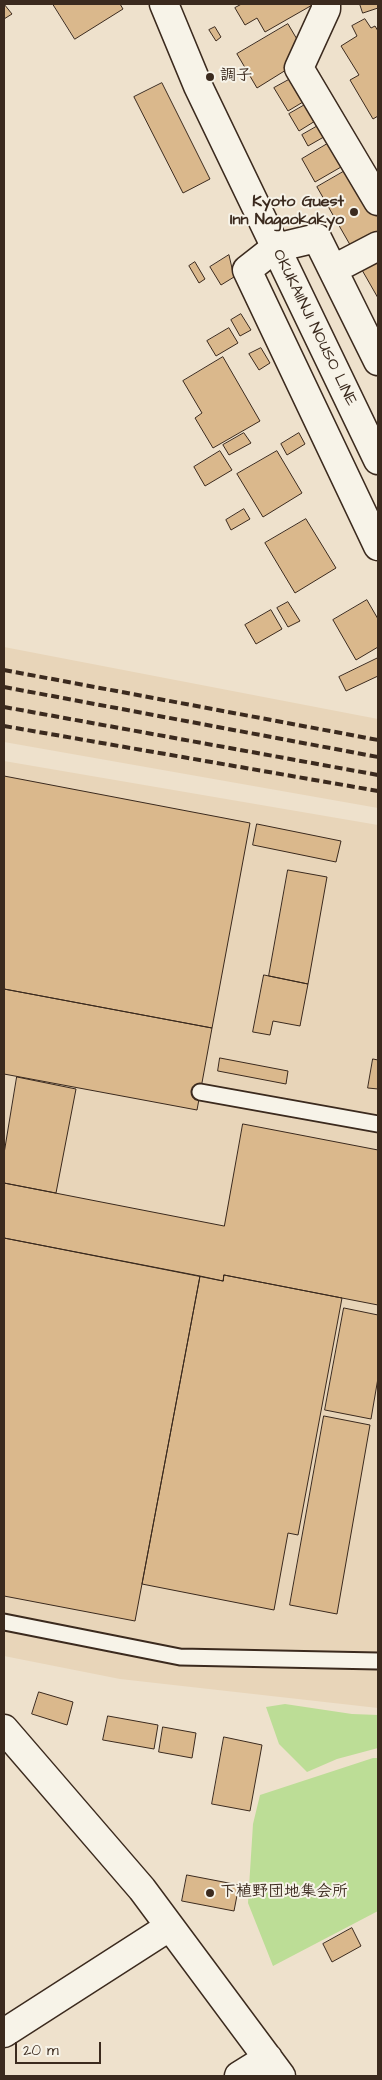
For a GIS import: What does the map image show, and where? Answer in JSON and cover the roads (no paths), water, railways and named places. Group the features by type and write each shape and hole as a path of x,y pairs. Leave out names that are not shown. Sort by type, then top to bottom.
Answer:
{"street":[{"name":"OKUKAIINJI NOUSO LINE","path":"164,4 198,86 378,460"},
{"path":"326,4 326,9 299,68 378,201"},
{"path":"378,361 317,238 275,248 247,270 378,546"},
{"path":"334,269 378,246"},
{"path":"4,1729 142,1889 274,2067 239,2076"},
{"path":"4,2033 170,1927"}],"lane":[{"path":"200,1092 378,1124"},
{"path":"4,1622 180,1657 378,1661"}],"railway":[{"path":"4,670 378,740"},
{"path":"4,687 378,757"},
{"path":"4,707 378,775"},
{"path":"4,726 378,791"}],"place":[{"name":"調子","path":"210,77"},
{"name":"Kyoto Guest Inn Nagaokakyo","path":"354,212"},
{"name":"下植野団地集会所","path":"210,1893"}]}
